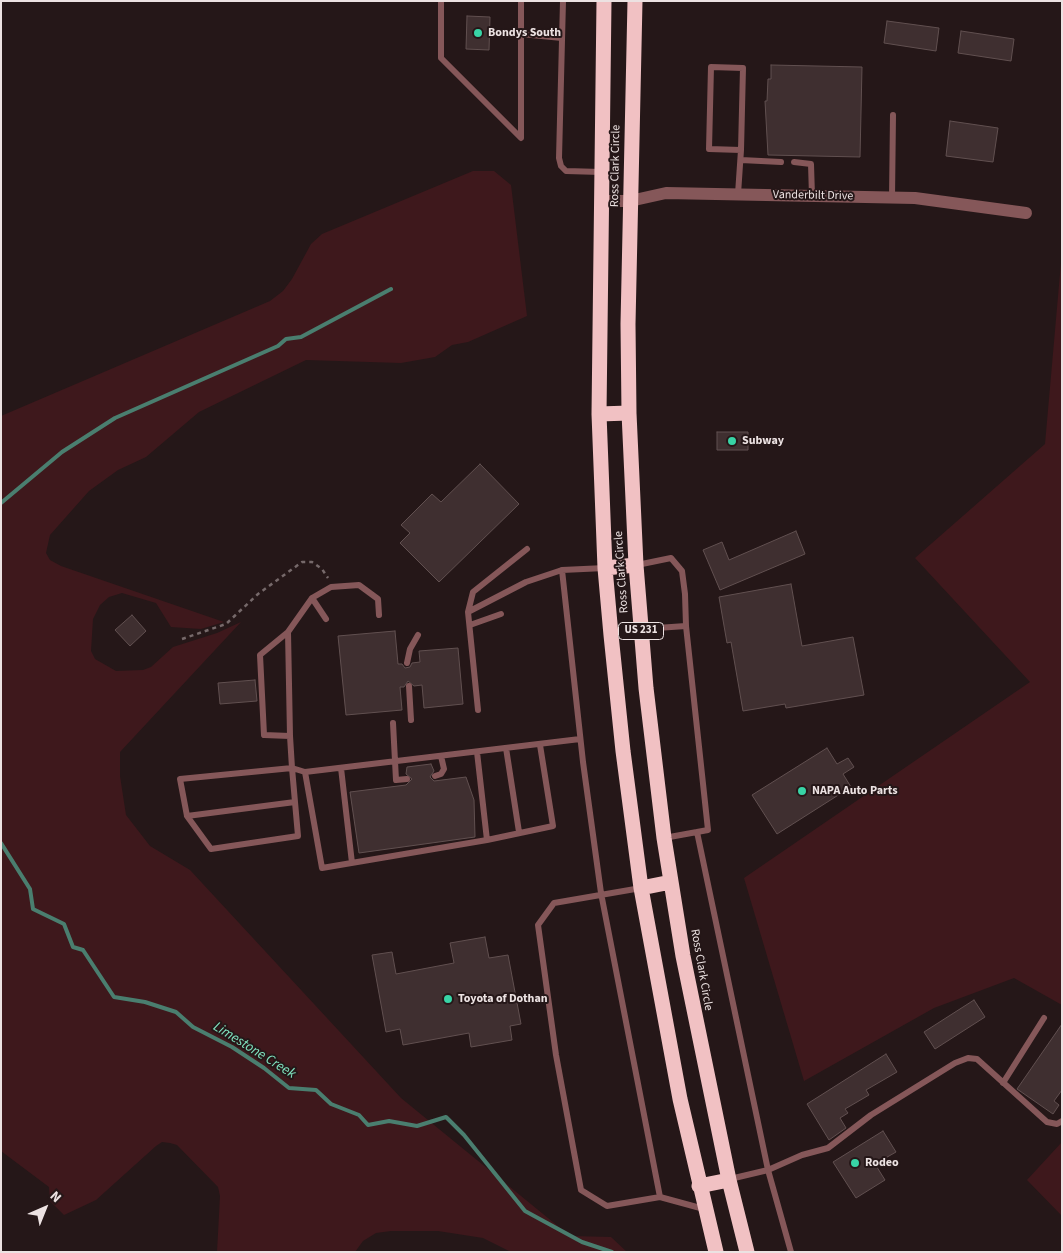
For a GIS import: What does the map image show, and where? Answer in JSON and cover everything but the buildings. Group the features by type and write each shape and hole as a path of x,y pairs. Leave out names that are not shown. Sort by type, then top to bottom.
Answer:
{"highway":[{"name":"Ross Clark Circle","path":"604,1 599,414 605,568 623,752 640,888 664,1023 716,1252"},
{"name":"Ross Clark Circle","path":"635,1 630,201 629,413 641,629 664,838 671,882 690,993 729,1180 747,1252"},
{"path":"599,414 629,413"},
{"path":"605,568 636,565"},
{"path":"640,888 671,882"},
{"path":"700,1186 729,1180"}],"street":[{"name":"Vanderbilt Drive","path":"601,201 630,201 666,193 915,198 1026,212"}],"lane":[{"path":"442,1 441,58 521,138 521,1"},
{"path":"562,1 559,158 561,166 566,170 601,172"},
{"path":"521,34 562,38"},
{"path":"738,194 741,150 743,68 711,67 709,149 741,150"},
{"path":"892,198 893,115"},
{"path":"740,160 781,162"},
{"path":"794,162 812,164 812,196"},
{"path":"478,710 468,612 473,592 527,549"},
{"path":"636,565 671,558 682,571 686,626 708,830 664,838"},
{"path":"468,612 526,582 562,570 605,568"},
{"path":"562,570 580,739 602,893 660,1197"},
{"path":"290,736 264,735 260,655 288,632 312,598 331,587 359,585 378,599 379,615"},
{"path":"312,598 326,619"},
{"path":"470,625 501,614"},
{"path":"641,629 686,626"},
{"path":"288,632 290,736 292,768 298,836 211,849 187,816 180,779 292,768 304,772 580,739"},
{"path":"407,663 410,649 418,634"},
{"path":"409,686 411,720"},
{"path":"393,723 397,760 396,780 406,779"},
{"path":"304,772 322,868 487,840 552,826 540,745"},
{"path":"506,748 519,832"},
{"path":"477,752 487,840"},
{"path":"435,776 441,774 444,768 441,756"},
{"path":"341,768 352,863"},
{"path":"187,816 295,802"},
{"path":"697,832 768,1170 791,1252"},
{"path":"640,888 602,893 554,904 538,925 556,1055 581,1190 607,1206 660,1197 705,1210"},
{"path":"1003,1083 1044,1018"},
{"path":"729,1180 768,1170 802,1155 828,1148 871,1115 963,1059 977,1059 1047,1122 1057,1124 1062,1121"}],"path":[{"path":"182,638 226,624 258,594 302,562 312,562 322,569 329,579 331,587"}],"shaded area":[{"path":"473,171 494,171 511,185 527,316 468,342 452,345 435,357 401,363 306,360 199,412 146,457 118,470 89,491 50,535 46,553 50,560 61,566 224,622 201,629 171,627 156,603 122,593 109,597 100,605 93,619 91,651 95,659 116,671 143,670 151,667 173,647 217,633 241,622 120,752 120,776 126,815 150,846 190,870 401,1098 570,1236 611,1237 627,1252 511,1252 483,1238 438,1231 391,1231 376,1233 363,1241 355,1252 217,1252 220,1196 218,1187 177,1145 162,1142 96,1200 64,1215 50,1201 49,1187 1,1151 1,416 270,301 283,291 292,279 311,244 322,234"},
{"path":"1062,251 1062,1005 1014,978 934,1008 804,1081 744,878 1030,682 915,558 1045,444"},
{"path":"1062,1142 1062,1216 1027,1180"}],"waterway":[{"path":"1,503 62,452 115,418 278,346 286,339 301,337 391,289"},
{"name":"Limestone Creek","path":"1,843 30,889 33,909 64,924 73,947 83,950 114,997 145,1002 176,1012 193,1027 232,1047 264,1068 289,1088 316,1090 331,1104 359,1115 368,1125 389,1121 417,1126 446,1117 464,1135 525,1211 582,1242 612,1252"}],"place":[{"name":"Bondys South","path":"478,33"},
{"name":"Subway","path":"732,441"},
{"name":"NAPA Auto Parts","path":"802,791"},
{"name":"Toyota of Dothan","path":"448,999"},
{"name":"Rodeo","path":"855,1163"}]}
